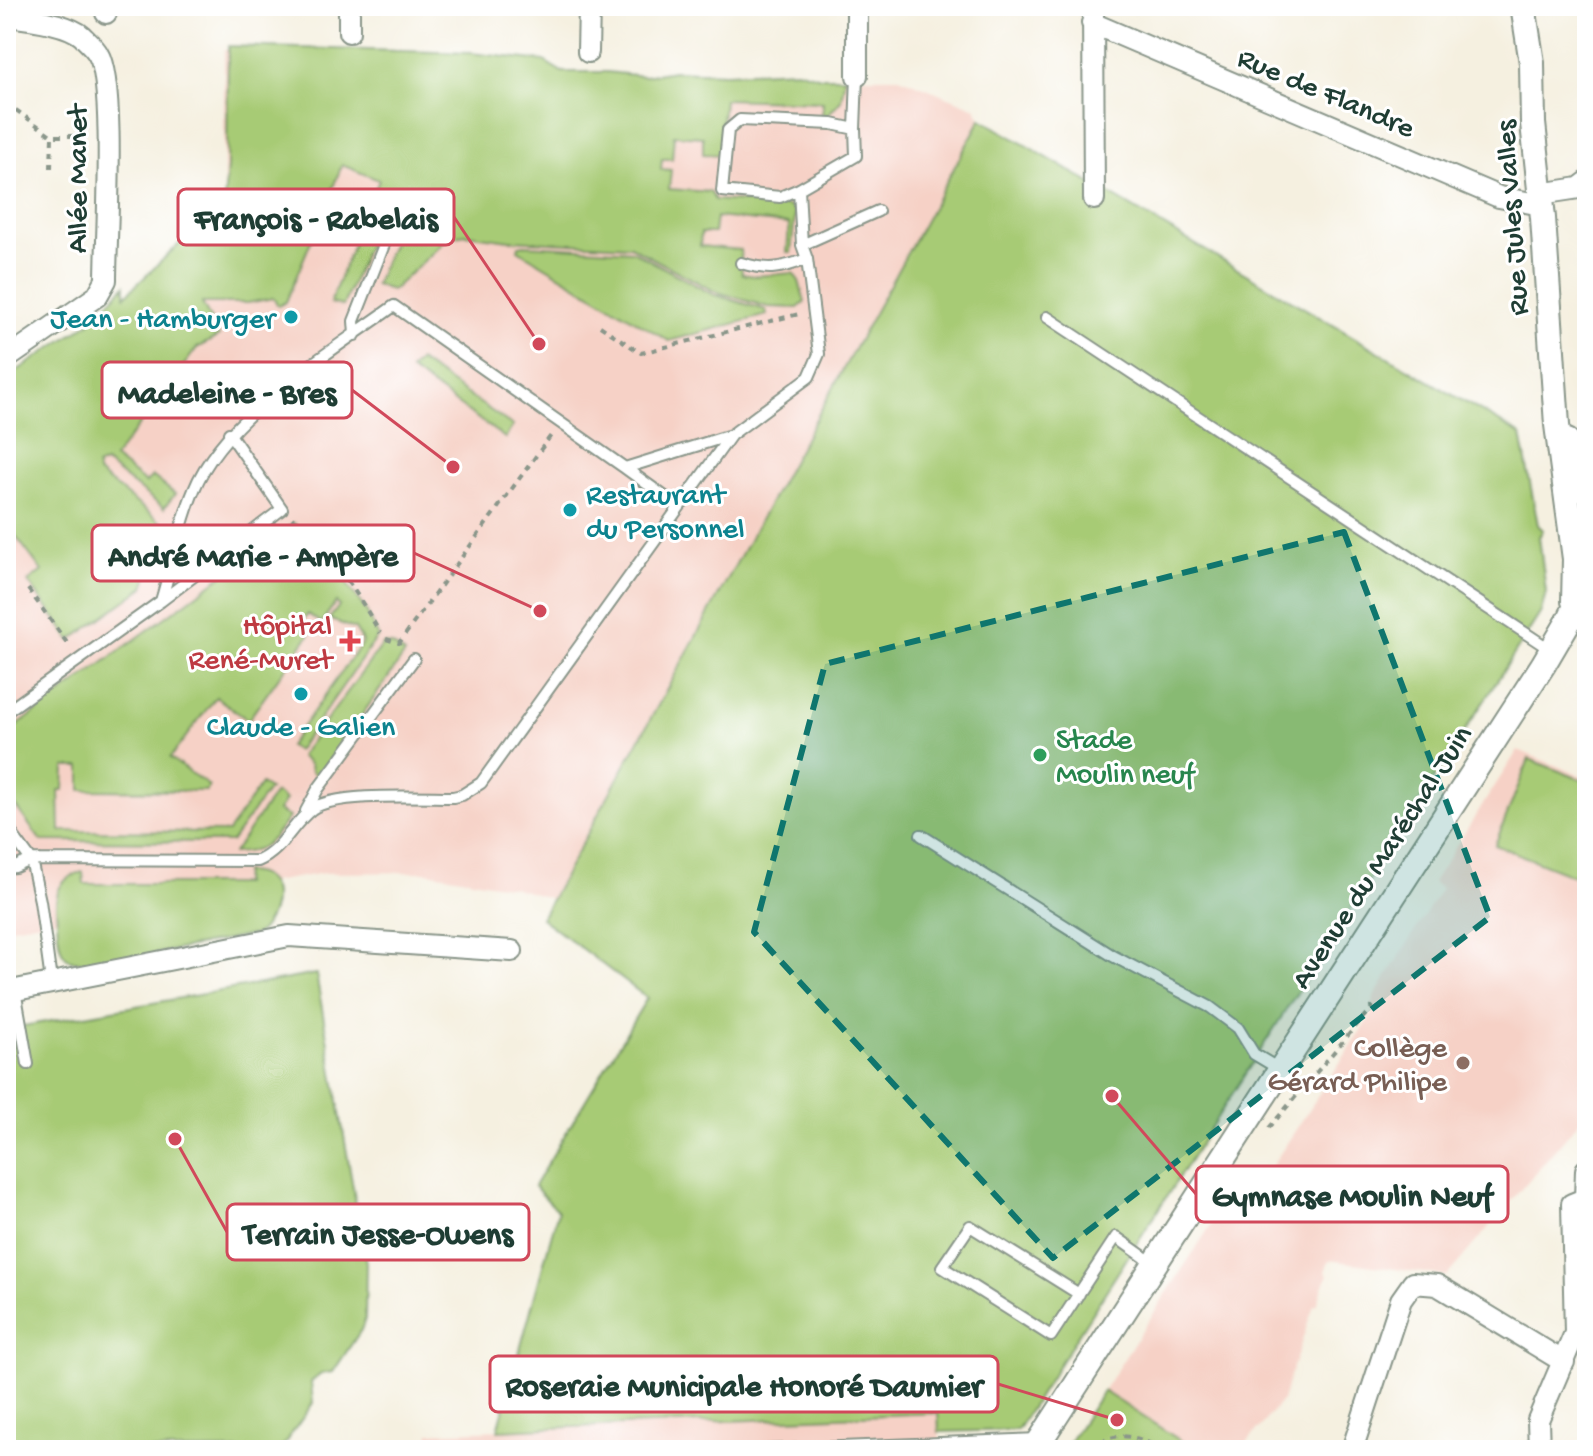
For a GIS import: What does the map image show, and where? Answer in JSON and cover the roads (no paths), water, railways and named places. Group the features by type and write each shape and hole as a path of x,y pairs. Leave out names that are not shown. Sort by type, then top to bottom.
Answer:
{"street":[{"path":"349,6 349,32"},
{"path":"588,52 589,6"},
{"path":"857,6 857,76"},
{"name":"Rue Jules Valles","path":"1523,6 1532,63 1533,123 1557,425 1579,531"},
{"path":"1092,15 1094,199"},
{"name":"Rue de Flandre","path":"1092,15 1499,197 1541,199 1584,190"},
{"name":"Allée Manet","path":"6,16 37,20 80,34 99,55 105,80 107,136 106,280 97,296 6,359"},
{"name":"Rue Jules Valles","path":"1557,425 1571,448 1587,489"},
{"name":"Avenue du Maréchal Juin","path":"1570,619 1576,589 1575,559 1579,531"},
{"name":"Avenue du Maréchal Juin","path":"1038,1444 1551,650 1587,582"},
{"path":"10,991 289,936 512,951"},
{"path":"1539,1450 1538,1420 1575,1333 1572,1204 1586,1198 1586,1170"},
{"path":"1352,1450 1401,1300 1413,1283 1437,1285 1564,1362"}],"lane":[{"path":"855,129 832,124 740,120 728,130 722,191 780,197 856,156 857,76"},
{"path":"303,816 325,801 453,797 481,783 731,435 809,377 819,354 807,259 802,245 799,189"},
{"path":"802,245 878,211"},
{"path":"355,335 354,321 391,227"},
{"path":"741,263 760,269 783,268 807,259"},
{"path":"161,601 194,488 229,433 256,408 394,306 679,507"},
{"path":"1047,317 1551,650"},
{"path":"6,712 161,601 282,509 229,433"},
{"path":"625,468 731,435"},
{"path":"6,868 31,860 258,861 276,851 414,659"},
{"path":"6,826 31,860 51,981"},
{"path":"921,835 1113,956 1210,1007 1238,1028 1254,1054 1279,1069"},
{"path":"10,991 28,1064"},
{"path":"1079,1294 970,1226 942,1267 1051,1336 1079,1294 1116,1237 1154,1264"},
{"path":"766,1450 1038,1444"}],"place":[{"name":"Jean - Hamburger","path":"291,317"},
{"name":"François - Rabelais","path":"539,344"},
{"name":"Madeleine - Bres","path":"453,467"},
{"name":"Restaurant du Personnel","path":"570,510"},
{"name":"André Marie - Ampère","path":"540,611"},
{"name":"Hôpital René-Muret","path":"350,641"},
{"name":"Claude - Galien","path":"301,694"},
{"name":"Stade Moulin neuf","path":"1040,755"},
{"name":"Collège Gérard Philipe","path":"1463,1063"},
{"name":"Gymnase Moulin Neuf","path":"1112,1096"},
{"name":"Terrain Jesse-Owens","path":"175,1139"},
{"name":"Roseraie Municipale Honoré Daumier","path":"1117,1420"}]}
